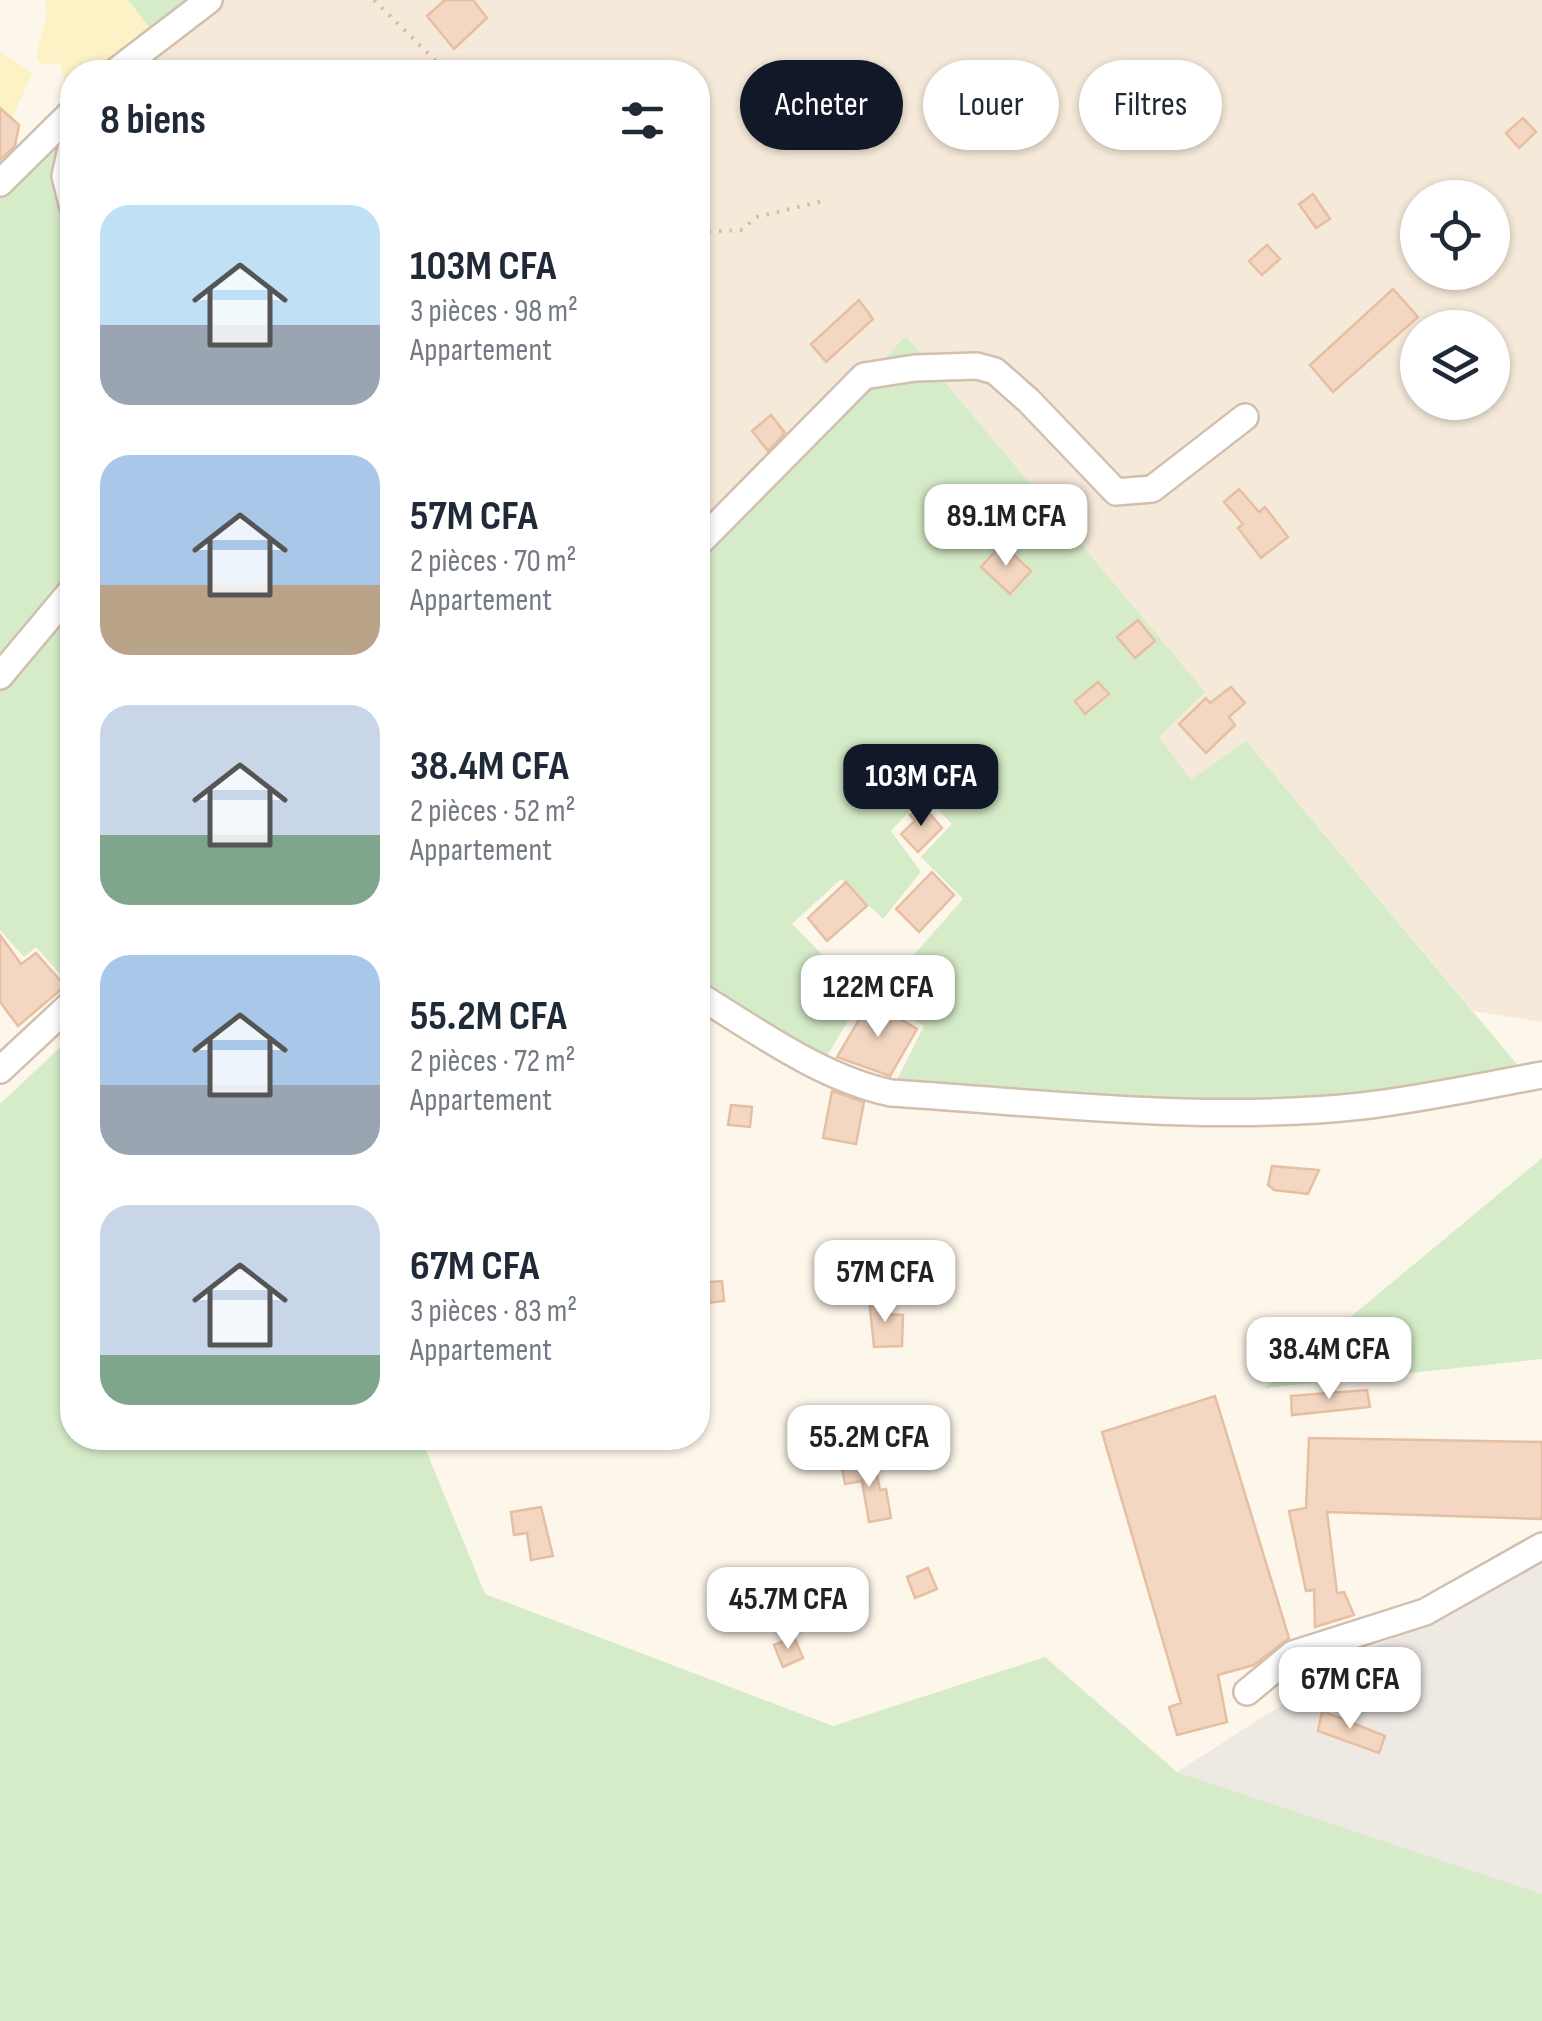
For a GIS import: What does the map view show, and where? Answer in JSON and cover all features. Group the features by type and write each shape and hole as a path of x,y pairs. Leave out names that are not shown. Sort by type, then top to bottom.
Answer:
{"street":[{"path":"132,60 210,0"},
{"path":"0,183 60,124"},
{"path":"710,532 864,376 952,365 995,371 1029,400 1116,492 1152,489 1245,418"},
{"path":"0,676 60,604"},
{"path":"710,1002 826,1069 863,1087 891,1093 1105,1107 1292,1110 1376,1104 1542,1075"},
{"path":"0,1070 60,1014"},
{"path":"1247,1692 1294,1654 1425,1612 1542,1546"}],"path":[{"path":"374,0 435,60"},
{"path":"710,231 740,230 756,217 823,201"}],"shaded area":[{"path":"213,0 1542,0 1542,1022 1473,1011 1246,741 1191,781 1159,737 1204,692 907,337 710,529 710,60 140,60"},
{"path":"1542,1559 1542,1894 1177,1772 1358,1656"}],"green space":[{"path":"128,0 200,0 153,33"},
{"path":"60,143 60,591 0,662 0,195"},
{"path":"906,336 1205,692 1159,737 1191,780 1246,741 1521,1069 1376,1093 1288,1100 1140,1099 894,1086 924,1026 876,998 963,899 921,857 952,824 924,795 891,831 921,872 883,919 841,879 792,924 863,996 825,1059 710,993 710,535 734,516"},
{"path":"60,612 60,974 36,947 24,957 0,930 0,684"},
{"path":"60,1047 60,1450 426,1450 485,1594 833,1726 1045,1657 1177,1772 1542,1894 1542,2021 0,2021 0,1104"},
{"path":"1542,1158 1542,1359 1265,1388"}],"sand":[{"path":"45,0 128,0 153,33 120,60 60,60 41,64 36,56 47,15"},
{"path":"0,52 32,73 12,119 0,108"}],"building":[{"path":"445,0 473,0 487,18 454,49 427,16"},
{"path":"0,108 19,125 15,146 0,160"},
{"path":"1523,118 1536,132 1519,148 1506,133"},
{"path":"1313,194 1330,219 1316,228 1299,204"},
{"path":"1267,245 1280,259 1262,275 1249,261"},
{"path":"1393,289 1412,310 1400,310 1400,333 1333,392 1310,365"},
{"path":"859,300 873,319 826,362 811,344"},
{"path":"771,415 785,433 768,451 752,431"},
{"path":"1239,489 1259,512 1265,507 1288,537 1261,558 1238,528 1243,524 1224,502"},
{"path":"1002,544 1031,571 1010,594 981,567"},
{"path":"1138,620 1155,641 1135,658 1117,637"},
{"path":"1098,682 1109,694 1085,714 1075,701"},
{"path":"1231,687 1245,703 1229,717 1235,725 1206,753 1179,724 1206,698 1210,703"},
{"path":"924,807 942,828 918,852 901,834 915,821 910,815"},
{"path":"932,872 954,895 919,932 896,909"},
{"path":"846,882 867,906 827,941 808,918"},
{"path":"0,935 21,964 36,953 60,980 60,990 18,1026 0,1002"},
{"path":"870,1001 917,1029 890,1076 837,1057"},
{"path":"832,1091 864,1102 856,1144 823,1138"},
{"path":"731,1105 752,1107 750,1127 728,1125"},
{"path":"1272,1166 1319,1170 1308,1194 1274,1190 1268,1185"},
{"path":"928,1258 951,1259 950,1280 927,1279"},
{"path":"722,1281 724,1301 710,1303 710,1282"},
{"path":"884,1297 884,1314 903,1315 902,1346 874,1347 869,1298"},
{"path":"1367,1390 1370,1407 1292,1415 1291,1396"},
{"path":"1215,1396 1289,1638 1254,1665 1218,1675 1227,1722 1177,1735 1169,1707 1181,1703 1102,1432"},
{"path":"1309,1438 1542,1442 1542,1519 1327,1512 1337,1593 1344,1592 1354,1615 1315,1627 1314,1590 1306,1591 1289,1511 1306,1508"},
{"path":"874,1461 880,1490 886,1489 891,1518 869,1522 862,1481 845,1484 842,1467"},
{"path":"541,1507 553,1556 531,1560 527,1533 514,1535 511,1512"},
{"path":"928,1568 937,1589 915,1598 907,1577"},
{"path":"794,1637 803,1658 783,1667 774,1645"},
{"path":"1322,1711 1385,1736 1379,1753 1318,1731"}]}
